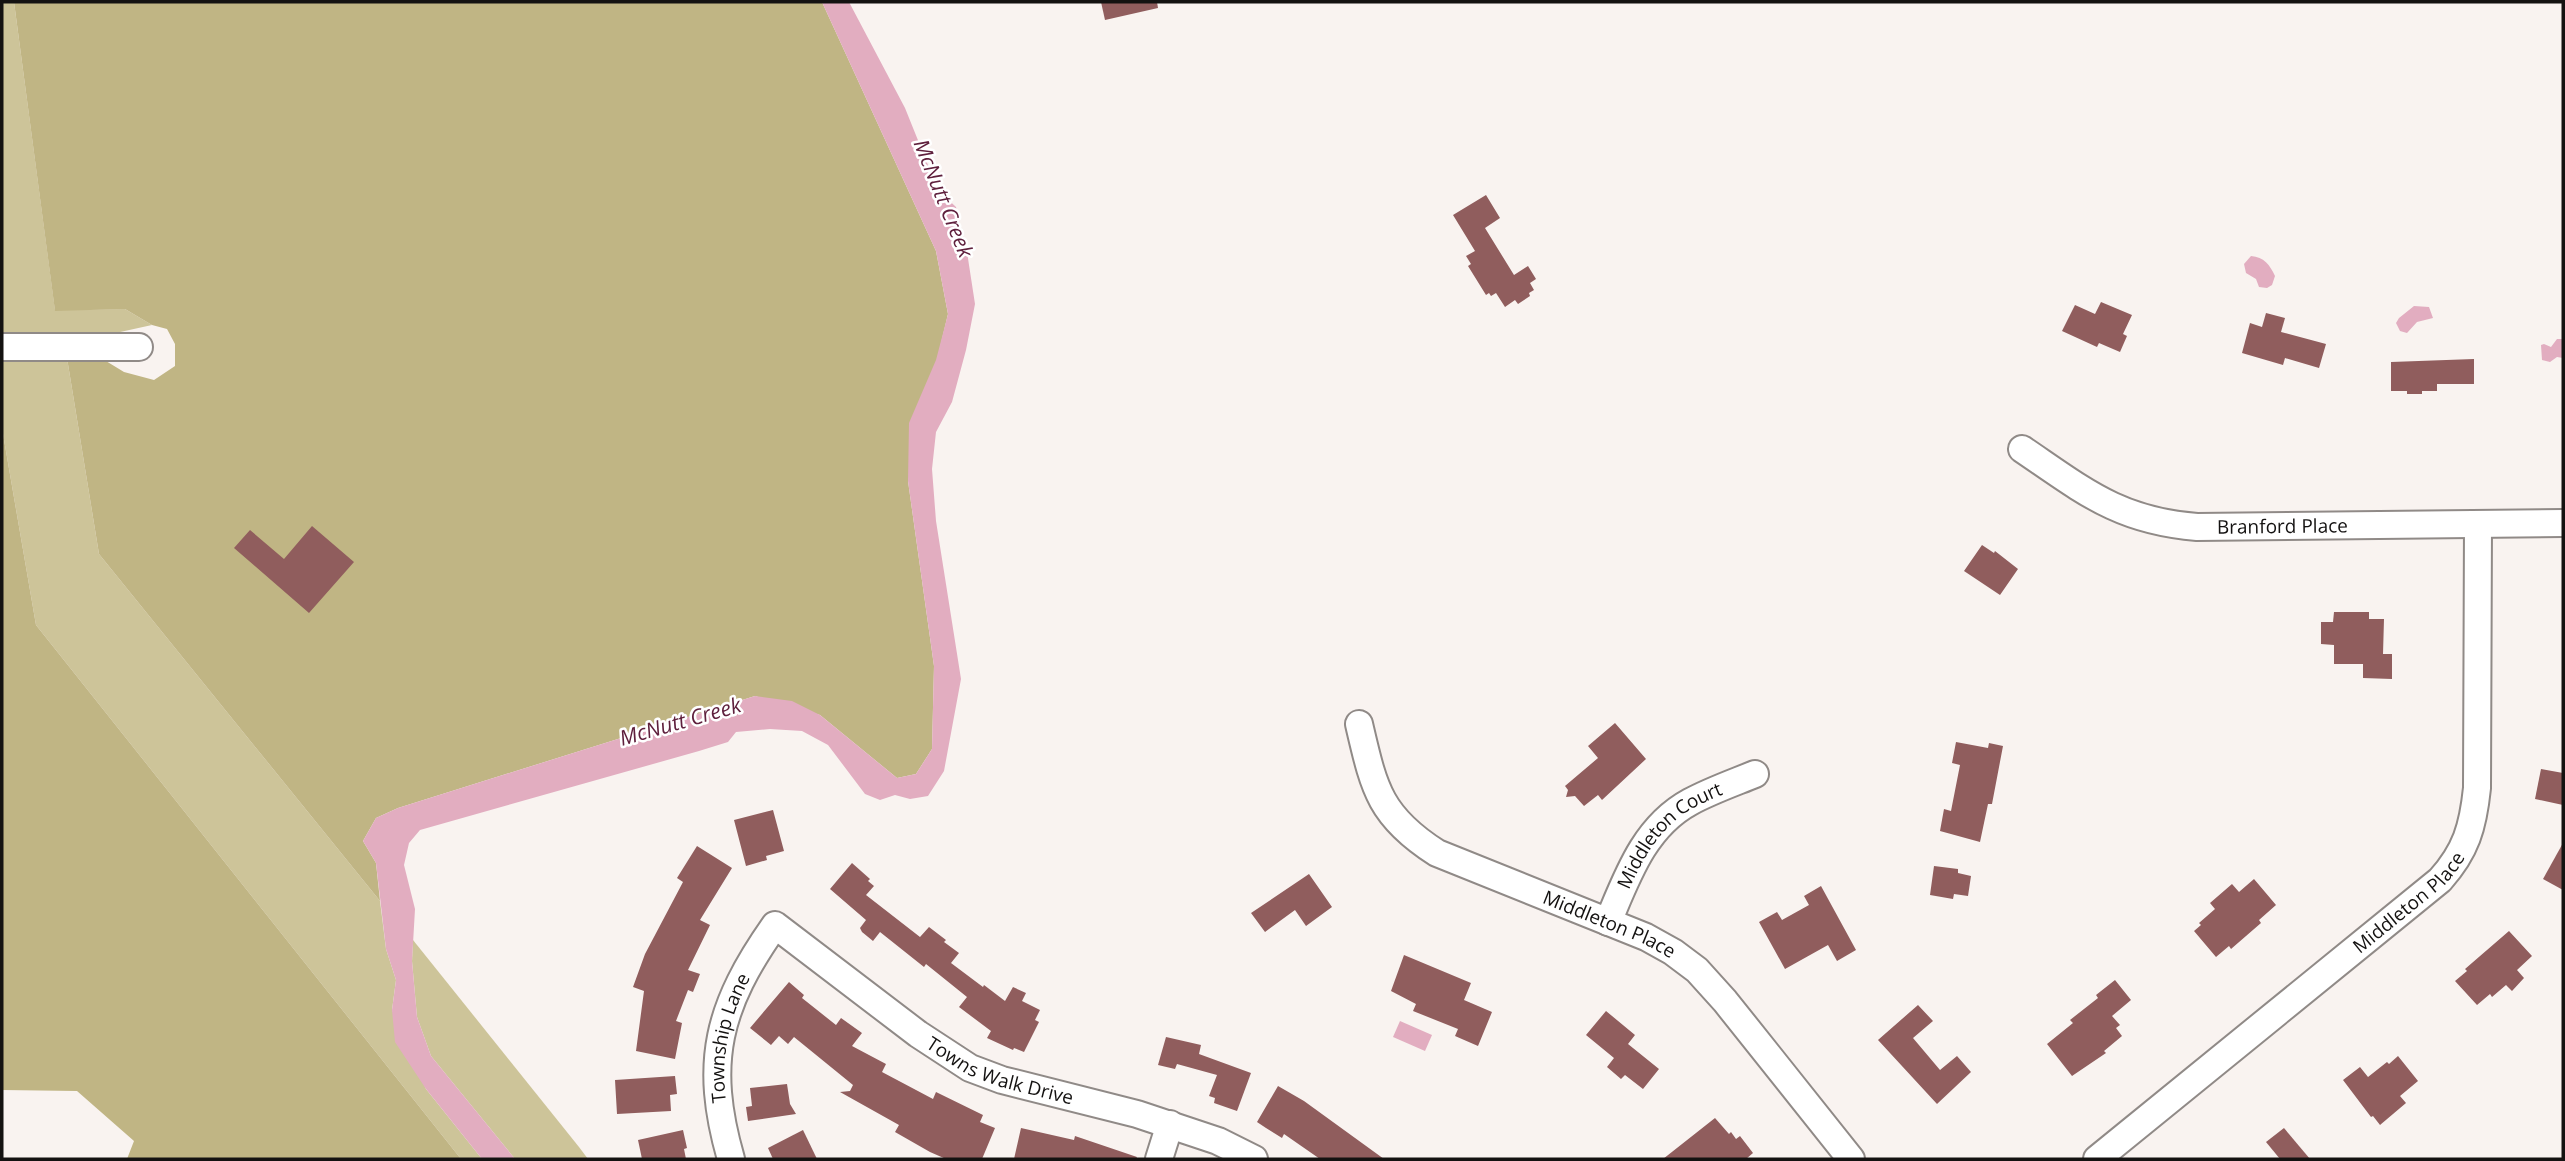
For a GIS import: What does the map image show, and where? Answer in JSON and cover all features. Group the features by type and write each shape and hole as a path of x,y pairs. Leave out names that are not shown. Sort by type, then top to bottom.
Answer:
{"street":[{"path":"2,347 139,347"},
{"name":"Branford Place","path":"2022,449 2104,504 2131,516 2174,525 2197,527 2563,523"},
{"name":"Middleton Place","path":"2097,1159 2440,880 2456,862 2474,816 2477,788 2478,524"},
{"name":"Middleton Place","path":"1359,724 1373,782 1384,805 1415,839 1437,853 1646,937 1673,952 1697,970 1725,1001 1851,1159"},
{"name":"Middleton Court","path":"1608,922 1632,865 1642,847 1660,825 1690,802 1755,774"},
{"name":"Towns Walk Drive","path":"775,925 918,1034 970,1068 1002,1080 1134,1113 1218,1141 1254,1159"},
{"name":"Township Lane","path":"731,1159 721,1125 716,1089 720,1032 751,958 775,925"},
{"path":"1159,1159 1170,1125"}],"shaded area":[{"path":"2,2 14,2 55,310 125,309 152,325 102,336 2,338"},
{"path":"14,2 822,2 936,251 948,314 908,481 934,666 932,749 916,774 897,778 820,715 755,696 398,808 376,818 363,841 376,863 380,901 99,554 67,358 101,358 124,372 154,380 175,366 175,344 167,329 152,325 125,309 55,311"},
{"path":"67,358 99,554 380,901 386,949 396,980 392,1010 426,1089 482,1159 461,1159 36,625 2,428 2,359"},
{"path":"2,428 36,625 461,1159 127,1159 134,1141 77,1091 2,1090"},
{"path":"413,940 588,1159 515,1159 431,1056 417,1017"}],"water":[{"name":"McNutt Creek","path":"822,2 849,2 905,108 938,190 956,207 967,252 975,304 952,402 936,432 932,469 936,521 961,679 944,771 928,796 910,799 895,795 880,800 865,794 828,745 802,731 770,729 736,732 728,742 699,751 420,830 409,843 404,865 415,909 412,961 417,1017 431,1056 515,1159 482,1159 426,1089 395,1042 392,1010 396,980 386,949 376,863 363,841 376,818 398,808 755,696 792,701 820,715 897,778 916,774 932,749 934,666 908,481 909,423 936,360 948,314 936,251"},
{"path":"2251,256 2260,258 2269,265 2275,276 2272,285 2267,288 2259,287 2256,279 2246,273 2244,264"},
{"path":"2414,306 2429,307 2433,318 2417,322 2407,333 2400,331 2396,323"},
{"path":"2557,339 2563,339 2563,358 2557,357 2550,362 2542,360 2541,345 2551,347"},
{"path":"1400,1021 1432,1035 1425,1051 1393,1037"}],"building":[{"path":"1101,2 1157,2 1158,8 1105,20"},
{"path":"1486,195 1500,218 1485,228 1514,275 1528,266 1536,279 1530,283 1534,290 1529,293 1530,296 1518,304 1515,300 1505,307 1496,293 1486,295 1468,266 1471,264 1466,256 1475,251 1453,215"},
{"path":"2101,302 2132,315 2123,334 2127,336 2120,352 2099,343 2097,347 2062,331 2075,305 2095,314"},
{"path":"2266,313 2285,318 2281,332 2326,344 2319,368 2285,358 2283,365 2242,353 2250,323 2262,327"},
{"path":"2474,359 2474,384 2437,384 2437,391 2422,391 2422,394 2391,391 2391,362"},
{"path":"312,526 354,562 309,613 234,548 250,530 284,559"},
{"path":"1982,545 1994,553 1995,551 2018,569 2000,595 1964,571"},
{"path":"2334,612 2369,612 2369,619 2384,619 2383,654 2392,654 2392,679 2363,678 2363,664 2334,664 2334,645 2321,644 2321,622 2333,622"},
{"path":"1615,723 1646,759 1602,800 1598,795 1584,806 1575,796 1566,797 1568,790 1565,786 1598,758 1588,746"},
{"path":"1956,742 1988,748 1989,743 2003,746 1992,804 1988,804 1980,842 1940,831 1944,809 1951,811 1960,765 1952,763"},
{"path":"2541,769 2563,773 2563,805 2535,799"},
{"path":"773,810 784,851 766,856 767,860 746,866 734,820"},
{"path":"2563,843 2563,890 2543,879"},
{"path":"697,846 732,868 700,920 710,925 688,970 700,974 693,992 688,990 676,1021 682,1023 675,1059 636,1051 644,991 633,987 645,954 683,882 677,878"},
{"path":"852,863 874,886 866,895 920,937 929,927 946,940 944,942 959,953 951,963 983,987 984,985 1005,1001 1013,987 1026,993 1022,1001 1040,1010 1035,1020 1039,1022 1024,1052 987,1038 991,1031 959,1007 967,997 926,964 924,967 880,932 873,941 862,932 860,928 866,920 830,889"},
{"path":"1934,866 1958,869 1958,873 1971,876 1968,896 1954,894 1953,899 1930,895"},
{"path":"1309,874 1332,907 1306,926 1295,910 1265,932 1251,913"},
{"path":"2254,879 2276,905 2259,920 2261,923 2231,949 2229,946 2216,957 2194,931 2215,909 2210,903 2232,884 2239,892"},
{"path":"1821,886 1856,950 1837,961 1828,945 1785,969 1759,922 1777,912 1782,920 1809,905 1804,896"},
{"path":"2509,931 2532,956 2517,970 2524,978 2512,991 2506,985 2477,1005 2455,981"},
{"path":"1404,955 1471,983 1464,1000 1492,1012 1478,1046 1455,1036 1458,1029 1413,1011 1416,1004 1391,991"},
{"path":"2115,980 2131,1000 2112,1016 2120,1025 2116,1028 2122,1036 2104,1051 2106,1053 2072,1076 2047,1044 2073,1023 2070,1020 2098,998 2096,995"},
{"path":"789,982 804,995 802,998 836,1025 841,1018 862,1033 852,1046 886,1064 882,1072 933,1099 936,1092 983,1115 980,1122 995,1128 982,1159 946,1159 930,1152 895,1132 899,1125 840,1092 850,1091 853,1085 794,1037 788,1044 779,1036 771,1045 750,1028"},
{"path":"1918,1005 1933,1021 1913,1038 1940,1070 1957,1056 1971,1072 1937,1104 1878,1040"},
{"path":"1606,1011 1635,1035 1628,1044 1659,1069 1643,1089 1625,1075 1621,1079 1607,1067 1614,1058 1586,1035"},
{"path":"1166,1037 1201,1045 1199,1054 1251,1073 1237,1111 1214,1103 1215,1098 1209,1096 1217,1075 1177,1064 1175,1069 1158,1065"},
{"path":"2398,1056 2418,1081 2400,1096 2406,1103 2380,1125 2343,1080 2360,1067 2368,1077"},
{"path":"675,1076 677,1094 670,1095 671,1111 617,1114 615,1080"},
{"path":"787,1084 790,1104 796,1114 748,1121 746,1107 752,1106 750,1088"},
{"path":"1278,1086 1304,1101 1384,1159 1320,1159 1284,1134 1282,1138 1257,1122"},
{"path":"1715,1118 1729,1134 1731,1132 1736,1139 1740,1136 1753,1153 1746,1159 1663,1159"},
{"path":"1021,1128 1074,1140 1075,1136 1137,1157 1014,1159"},
{"path":"2284,1128 2310,1159 2280,1159 2266,1142"},
{"path":"683,1130 687,1148 684,1149 686,1159 642,1159 638,1140"},
{"path":"803,1130 817,1159 773,1159 768,1148"}]}
